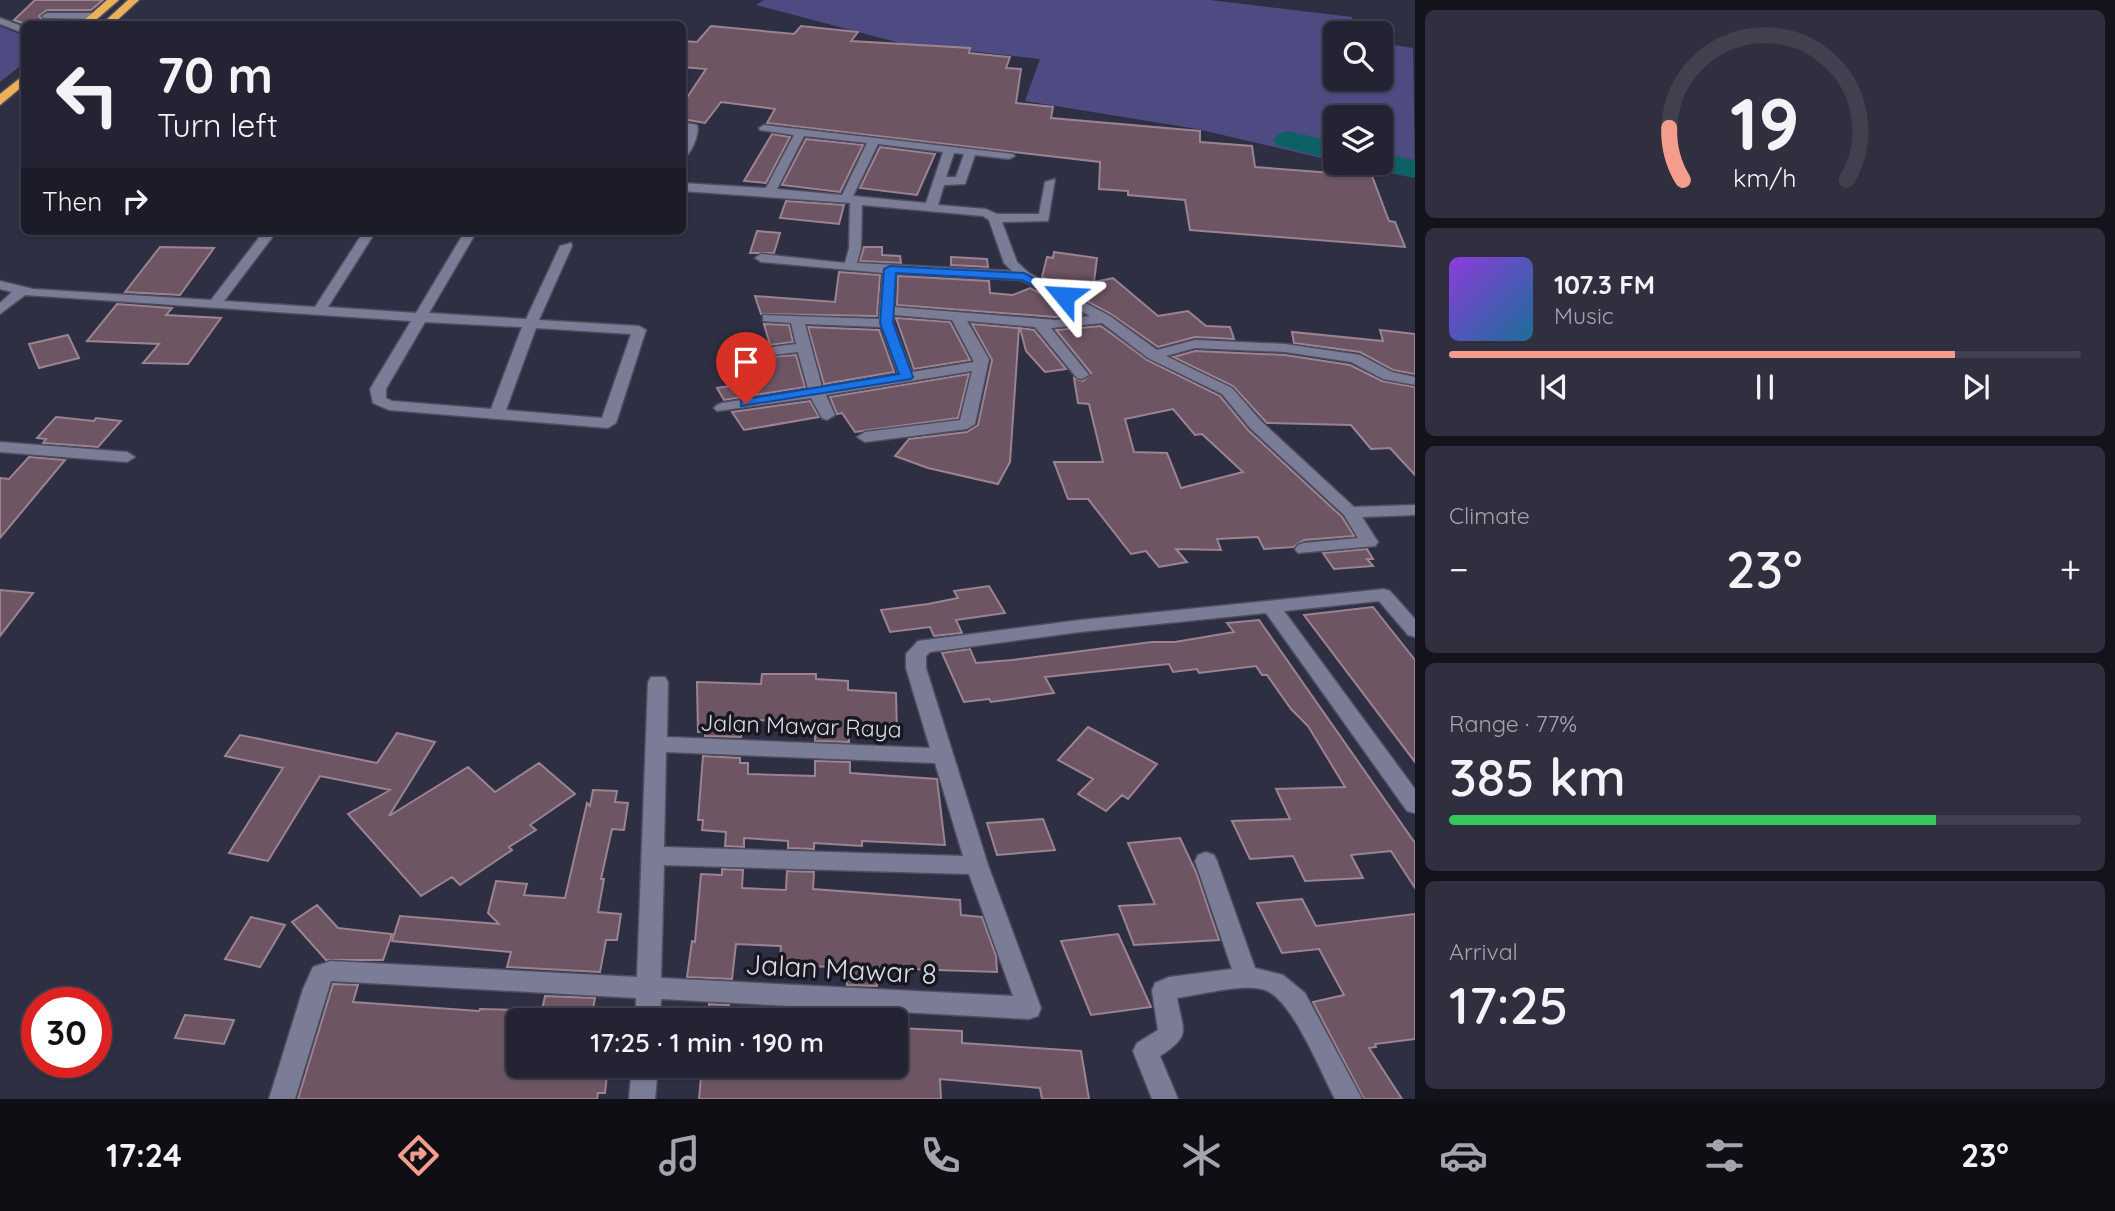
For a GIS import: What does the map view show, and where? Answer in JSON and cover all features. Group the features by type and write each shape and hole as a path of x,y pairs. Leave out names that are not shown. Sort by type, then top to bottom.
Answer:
{"highway":[{"path":"88,21 114,0"},
{"path":"110,21 134,0"},
{"path":"0,101 21,82"},
{"path":"0,116 21,98"}],"street":[{"path":"47,16 94,16"},
{"path":"0,21 21,29"},
{"path":"686,126 693,127 693,130 686,147"},
{"path":"764,128 1009,156"},
{"path":"770,192 800,132"},
{"path":"850,267 856,248 851,199 874,141"},
{"path":"931,206 950,149"},
{"path":"940,180 961,181 970,152"},
{"path":"686,187 973,210 994,218 1044,218 1051,183"},
{"path":"994,218 1011,263 1024,276 1105,319 1153,355 1227,391 1256,425 1350,512 1369,542 1304,549"},
{"path":"215,304 268,235"},
{"path":"319,311 367,235"},
{"path":"0,285 20,292 319,311 418,317 531,323 639,330 613,416 608,423 389,405 378,400 378,389 418,317 469,235"},
{"path":"496,415 531,323 566,246"},
{"path":"761,258 850,267 1024,276"},
{"path":"890,269 886,317 907,377"},
{"path":"0,310 20,292"},
{"path":"768,318 797,320 957,316 1070,323 1105,319"},
{"path":"864,437 967,424 981,365 981,354 957,316"},
{"path":"797,320 817,391 827,415"},
{"path":"1039,322 1082,375"},
{"path":"1153,355 1195,344 1285,348 1355,358 1388,376 1415,381"},
{"path":"756,353 806,347"},
{"path":"722,408 981,365"},
{"path":"0,447 127,457"},
{"path":"1350,512 1415,510"},
{"path":"653,856 977,865 915,661 916,654 925,646 1080,625 1384,595 1415,631"},
{"path":"1270,606 1415,805"},
{"path":"649,1008 658,682"},
{"name":"Jalan Mawar Raya","path":"657,744 943,756"},
{"path":"1206,861 1247,978"},
{"name":"Jalan Mawar 8","path":"282,1099 314,989 322,974 331,971 1028,1008 977,865"},
{"path":"1165,1099 1146,1051 1170,1039 1164,991 1169,988 1247,978 1277,982 1287,989 1349,1099"},
{"path":"642,1099 644,1078"}],"shaded area":[{"path":"764,0 1210,0 1352,17 1352,21 1323,21 1323,91 1393,91 1393,45 1413,48 1415,178 1393,173 1393,105 1323,105 1323,158 1197,129 1025,101 1040,59 900,43 756,5"},
{"path":"0,26 21,35 21,65 0,82"}],"building":[{"path":"35,0 103,0 91,10 47,10 39,16 44,21 21,23 14,20"},
{"path":"711,26 794,34 801,26 858,32 851,41 970,48 969,53 1010,57 1006,68 1021,69 1016,103 1053,107 1051,118 1200,131 1200,142 1252,146 1255,167 1323,172 1323,175 1372,176 1389,221 1395,222 1405,247 1190,230 1185,200 1128,195 1128,191 1099,189 1100,162 767,123 775,109 721,102 705,123 686,120 686,99 706,69 686,67 686,41 697,42"},
{"path":"772,134 790,137 766,183 744,181"},
{"path":"806,139 863,145 840,192 782,185"},
{"path":"880,147 935,154 917,195 860,188"},
{"path":"786,201 844,205 839,224 780,218"},
{"path":"757,231 780,233 774,253 750,253"},
{"path":"160,247 214,248 180,295 125,292"},
{"path":"864,247 882,247 882,255 900,256 901,263 860,261"},
{"path":"1054,252 1097,258 1094,282 1113,278 1158,316 1188,311 1206,326 1230,327 1234,339 1195,337 1158,347 1111,314 1042,277 1047,257 1053,258"},
{"path":"951,257 987,259 988,267 951,265"},
{"path":"839,272 880,275 877,316 761,314 755,296 835,302"},
{"path":"898,276 989,281 990,293 1013,295 1030,288 1081,314 1055,317 897,305"},
{"path":"117,304 172,308 166,315 221,318 188,364 143,363 159,344 87,341"},
{"path":"896,318 950,322 970,360 914,369"},
{"path":"764,324 789,325 793,342 770,345"},
{"path":"972,324 1019,328 1010,462 998,484 928,468 895,456 909,439 967,432 978,425 992,360"},
{"path":"1101,326 1147,360 1220,396 1248,430 1342,517 1354,536 1304,540 1293,547 1264,549 1258,537 1217,539 1221,550 1176,549 1187,562 1159,567 1146,551 1131,554 1088,499 1068,499 1054,462 1103,462 1089,404 1078,403 1074,378 1083,381 1091,373 1056,330","holes":["1173,409 1195,435 1202,434 1243,472 1181,488 1167,453 1134,452 1125,419"]},
{"path":"808,327 879,330 894,372 824,384"},
{"path":"1020,328 1034,330 1066,369 1045,372 1026,351"},
{"path":"1380,330 1415,334 1415,374 1393,370 1360,352 1294,343 1292,332 1383,341"},
{"path":"68,335 79,358 39,368 29,344"},
{"path":"1195,351 1285,355 1350,365 1382,381 1415,387 1415,475 1390,448 1371,449 1351,425 1267,423 1233,386 1173,357"},
{"path":"796,355 805,387 724,400 717,388 736,385 724,367 754,362 752,358"},
{"path":"969,374 958,418 855,432 842,413 837,414 830,397"},
{"path":"810,401 819,417 744,430 732,412"},
{"path":"56,417 121,421 98,447 43,443 46,439 37,438"},
{"path":"29,457 65,460 0,538 0,478 9,479"},
{"path":"1367,549 1373,559 1367,559 1373,566 1334,569 1323,553"},
{"path":"989,586 1005,613 956,620 962,633 934,636 930,627 890,632 881,610 958,598 954,591"},
{"path":"0,590 33,593 0,636"},
{"path":"1373,607 1415,660 1415,762 1304,615"},
{"path":"1259,620 1415,843 1415,888 1391,851 1351,855 1363,878 1305,881 1293,856 1250,859 1232,821 1290,819 1276,789 1345,787 1308,726 1291,709 1267,675 1262,675 1256,666 1199,673 1197,669 1173,672 1169,664 1045,677 1054,693 991,702 989,699 964,702 942,653 970,649 976,663 1012,660 1152,642 1175,642 1234,632 1227,623"},
{"path":"762,674 816,674 816,679 848,681 848,690 896,693 897,733 849,730 849,742 815,741 815,723 741,719 741,737 705,736 705,732 698,732 697,682 761,684"},
{"path":"1088,727 1157,764 1128,799 1122,795 1106,811 1078,794 1093,779 1058,760"},
{"path":"397,733 435,742 389,816 468,767 495,792 539,763 575,794 530,825 536,830 509,847 512,850 460,885 452,877 421,896 348,814 390,790 320,776 268,861 229,853 283,768 225,756 240,735 377,763"},
{"path":"703,756 740,758 740,763 748,763 748,774 815,776 815,761 850,762 850,773 937,779 945,845 862,841 862,846 814,843 814,849 788,848 788,841 744,838 744,847 725,846 726,832 702,830 703,820 698,820"},
{"path":"593,790 617,791 615,802 628,803 624,830 612,829 601,879 604,879 598,912 621,914 617,940 606,940 600,972 507,967 511,952 392,941 400,916 499,924 488,913 496,881 527,884 524,895 565,898 587,803 590,806"},
{"path":"1043,819 1055,850 997,855 987,823"},
{"path":"1180,838 1196,872 1219,940 1134,945 1119,906 1155,904 1128,843"},
{"path":"722,869 743,870 742,888 786,890 787,871 814,872 813,889 960,900 961,915 982,917 996,956 997,972 876,968 877,986 847,985 846,968 780,964 781,946 736,944 732,979 687,977 692,941 695,942 701,874 722,875"},
{"path":"1302,899 1316,926 1415,914 1415,1039 1375,1044 1376,1047 1369,1048 1402,1099 1364,1099 1313,1002 1344,995 1319,949 1282,953 1257,903"},
{"path":"317,905 338,928 392,934 383,960 326,960 292,922"},
{"path":"251,917 285,925 260,967 225,959"},
{"path":"1118,934 1151,1007 1091,1015 1061,941"},
{"path":"333,984 358,985 353,1002 479,1011 506,1010 506,1078 607,1078 605,1093 598,1093 597,1099 298,1099"},
{"path":"545,996 595,998 593,1008 542,1008"},
{"path":"709,1004 729,1005 729,1008 709,1008"},
{"path":"185,1015 234,1020 224,1044 175,1038"},
{"path":"908,1029 962,1031 962,1043 1081,1051 1089,1099 1042,1099 1040,1088 940,1079 941,1099 699,1099 701,1078 908,1078"}],"waterway":[{"path":"1288,140 1323,148"},
{"path":"1393,164 1415,169"}],"route":[{"path":"746,404 907,377 886,323 890,269 1024,276 1064,296"}]}
